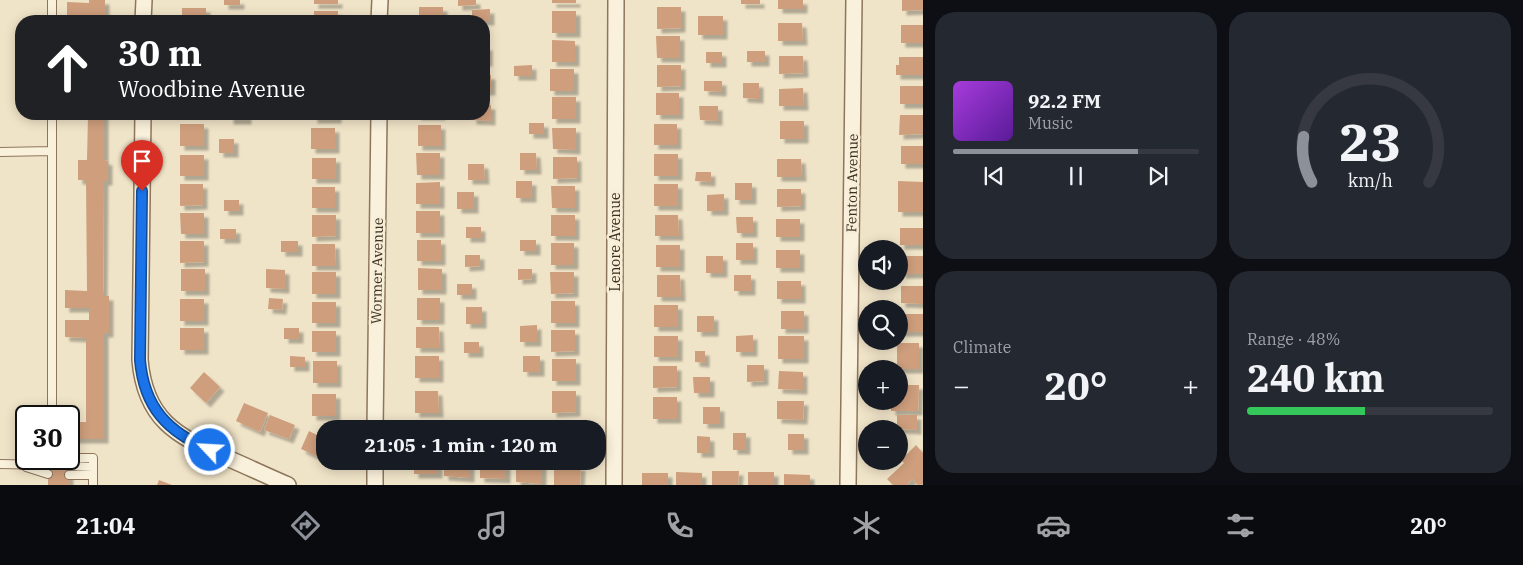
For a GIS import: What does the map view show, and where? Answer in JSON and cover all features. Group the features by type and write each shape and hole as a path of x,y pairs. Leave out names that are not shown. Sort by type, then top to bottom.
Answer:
{"street":[{"path":"144,0 144,15"},
{"path":"380,0 380,15"},
{"name":"Lenore Avenue","path":"614,485 616,0"},
{"name":"Fenton Avenue","path":"848,485 854,0"},
{"path":"143,120 140,360 144,384 162,419 184,438 288,485"},
{"name":"Wormer Avenue","path":"375,420 378,120"},
{"path":"375,470 375,485"}],"lane":[{"path":"52,0 52,15"},
{"path":"52,120 52,405"},
{"path":"0,152 52,151"},
{"path":"80,460 93,458 93,485"},
{"path":"0,464 15,464"},
{"path":"36,470 48,474"},
{"path":"69,475 93,476"}],"building":[{"path":"89,0 105,0 105,15 67,15 67,2 89,3"},
{"path":"224,0 240,0 240,5 224,5"},
{"path":"314,0 338,0 338,4 314,4"},
{"path":"458,0 476,0 476,5 458,6"},
{"path":"552,0 576,0 576,3 552,3"},
{"path":"741,0 760,0 760,4 741,4"},
{"path":"778,0 803,0 803,9 778,9"},
{"path":"902,0 923,0 923,10 902,11"},
{"path":"419,7 443,7 443,15 419,15"},
{"path":"657,7 681,7 681,28 657,29"},
{"path":"182,8 206,8 206,15 182,15"},
{"path":"490,9 490,15 472,15 472,10"},
{"path":"314,11 338,11 338,15 314,15"},
{"path":"552,11 576,11 576,33 552,33"},
{"path":"698,16 723,16 723,35 698,35"},
{"path":"778,23 802,23 803,41 778,41"},
{"path":"901,25 923,25 923,43 901,43"},
{"path":"656,36 680,36 680,58 657,58"},
{"path":"552,40 575,41 575,62 552,62"},
{"path":"747,51 765,51 765,62 747,62"},
{"path":"706,52 722,52 722,63 706,63"},
{"path":"779,56 803,56 804,73 779,74"},
{"path":"899,57 923,57 923,75 896,75 896,65 899,65"},
{"path":"532,65 532,76 514,76 514,66"},
{"path":"657,65 681,65 681,86 657,87"},
{"path":"550,69 574,69 574,91 550,91"},
{"path":"490,75 491,75 490,91"},
{"path":"704,81 722,81 722,92 704,91"},
{"path":"743,83 759,83 759,99 743,98"},
{"path":"900,86 923,86 923,104 900,104"},
{"path":"803,88 804,106 779,106 779,89"},
{"path":"656,93 679,93 679,115 656,115"},
{"path":"552,97 576,97 576,119 552,119"},
{"path":"491,105 491,121 472,120 490,120"},
{"path":"699,106 718,106 718,121 700,120"},
{"path":"900,115 923,115 923,134 899,135"},
{"path":"88,120 104,120 104,160 108,161 108,181 104,181 103,296 109,296 109,333 104,333 104,439 80,439 80,422 86,422 86,338 65,337 65,320 89,320 89,308 65,308 65,290 87,291 86,180 78,180 78,160 87,160"},
{"path":"780,121 804,121 804,139 780,139"},
{"path":"529,123 544,123 544,134 529,134"},
{"path":"180,124 204,124 204,146 180,146"},
{"path":"654,124 677,124 677,145 654,145"},
{"path":"418,125 441,125 441,146 418,146"},
{"path":"311,128 335,128 335,149 311,149"},
{"path":"552,128 576,128 576,150 553,149"},
{"path":"219,139 234,139 234,153 219,153"},
{"path":"901,146 923,146 923,164 901,164"},
{"path":"416,153 440,153 440,175 417,175"},
{"path":"520,153 536,153 537,170 520,170"},
{"path":"654,154 678,154 678,176 654,176"},
{"path":"180,155 204,155 204,176 180,176"},
{"path":"553,157 577,157 577,178 553,179"},
{"path":"312,158 336,158 336,179 312,179"},
{"path":"777,159 801,159 802,177 777,177"},
{"path":"468,164 484,164 485,180 468,180"},
{"path":"696,172 711,172 711,182 695,181"},
{"path":"516,181 532,181 532,198 516,198"},
{"path":"898,181 923,182 923,212 898,212"},
{"path":"440,182 440,204 416,204 416,183"},
{"path":"735,183 752,183 752,200 735,200"},
{"path":"180,184 203,184 203,205 180,206"},
{"path":"654,184 678,184 678,206 654,206"},
{"path":"551,186 575,186 575,208 552,208"},
{"path":"312,187 335,187 335,208 312,208"},
{"path":"777,189 801,189 801,206 777,207"},
{"path":"457,192 474,192 474,209 457,209"},
{"path":"724,194 724,211 707,211 707,195"},
{"path":"224,200 239,200 239,211 224,211"},
{"path":"416,211 440,211 440,233 416,233"},
{"path":"180,213 204,213 204,234 181,234"},
{"path":"312,215 336,215 336,236 312,237"},
{"path":"551,215 575,215 575,236 551,236"},
{"path":"655,215 678,215 679,236 655,236"},
{"path":"736,217 753,217 753,233 737,233"},
{"path":"776,219 800,219 800,237 776,237"},
{"path":"466,227 481,227 481,238 466,238"},
{"path":"900,228 923,228 923,245 908,245 908,240 900,240"},
{"path":"220,229 236,229 236,239 220,239"},
{"path":"417,240 441,240 441,261 417,261"},
{"path":"520,240 536,240 536,251 520,251"},
{"path":"180,241 204,241 204,262 180,263"},
{"path":"281,241 298,241 298,252 281,252"},
{"path":"551,243 574,243 574,265 551,265"},
{"path":"736,243 753,243 753,260 736,260"},
{"path":"312,244 335,244 336,266 312,266"},
{"path":"656,245 680,245 680,267 656,267"},
{"path":"776,250 800,250 800,268 776,268"},
{"path":"465,255 480,255 480,266 465,267"},
{"path":"706,256 723,256 723,273 706,273"},
{"path":"908,256 923,256 923,274 908,274"},
{"path":"418,268 442,269 442,290 418,290"},
{"path":"181,269 205,269 205,291 181,291"},
{"path":"266,269 285,270 285,289 266,288"},
{"path":"518,269 532,269 532,279 518,280"},
{"path":"312,272 336,272 336,294 312,294"},
{"path":"550,272 574,272 574,293 551,294"},
{"path":"657,275 680,275 681,297 657,297"},
{"path":"734,275 751,275 751,291 734,291"},
{"path":"777,281 801,281 801,299 777,299"},
{"path":"457,284 472,284 472,295 457,295"},
{"path":"908,286 923,286 923,304 908,303 908,300 901,300 901,290 908,290"},
{"path":"269,298 283,299 282,310 268,309"},
{"path":"417,298 440,298 440,320 417,320"},
{"path":"180,299 204,299 204,321 180,321"},
{"path":"551,301 575,301 575,323 551,323"},
{"path":"312,302 336,302 336,323 312,323"},
{"path":"654,305 678,305 678,327 654,327"},
{"path":"466,307 482,307 482,324 466,324"},
{"path":"781,311 804,311 804,329 781,329"},
{"path":"908,314 923,314 923,332 908,332"},
{"path":"697,316 714,316 714,332 697,332"},
{"path":"537,325 537,342 520,342 520,326"},
{"path":"416,327 439,327 440,348 416,348"},
{"path":"180,328 204,328 204,350 180,350"},
{"path":"284,328 299,328 299,339 284,339"},
{"path":"551,330 575,330 575,351 551,352"},
{"path":"312,331 336,331 336,352 312,352"},
{"path":"753,335 753,352 736,352 736,336"},
{"path":"654,336 678,336 678,357 654,357"},
{"path":"778,336 804,336 804,359 778,359"},
{"path":"464,342 479,342 479,353 464,353"},
{"path":"908,343 919,343 919,369 908,369 908,360 897,360 897,350 908,350"},
{"path":"695,351 705,351 705,363 695,362"},
{"path":"290,356 305,357 305,367 290,367"},
{"path":"415,356 439,356 439,378 415,378"},
{"path":"523,356 540,356 540,372 523,372"},
{"path":"552,359 576,359 576,381 552,381"},
{"path":"313,361 337,361 337,383 313,383"},
{"path":"747,365 764,365 764,381 747,382"},
{"path":"653,366 677,366 677,387 653,388"},
{"path":"779,371 803,372 803,390 778,389"},
{"path":"204,372 220,387 206,403 190,388"},
{"path":"693,377 710,377 710,393 694,393"},
{"path":"908,385 919,385 918,411 891,411 908,410"},
{"path":"415,391 438,391 439,413 415,413"},
{"path":"552,391 576,391 576,412 552,413"},
{"path":"312,394 336,394 336,416 312,416"},
{"path":"653,397 677,397 677,419 653,419"},
{"path":"777,401 804,401 803,420 777,419"},
{"path":"244,403 268,413 260,432 236,421"},
{"path":"703,407 720,407 720,424 703,424"},
{"path":"270,415 295,425 289,439 264,430"},
{"path":"897,415 917,415 917,430 908,430 908,420 897,420"},
{"path":"309,431 316,434 316,456 301,449"},
{"path":"733,433 746,433 746,450 733,450"},
{"path":"788,434 804,434 804,450 788,450"},
{"path":"697,436 710,437 710,453 697,453"},
{"path":"916,445 923,453 923,484 918,485 912,479 907,485 893,485 887,479 897,470 908,470 908,453"},
{"path":"48,470 69,470 69,485 48,485"},
{"path":"414,470 438,470 438,474 414,474"},
{"path":"444,470 470,470 470,478 444,476"},
{"path":"480,470 506,470 506,479 480,478"},
{"path":"516,470 542,470 542,484 516,482"},
{"path":"554,470 581,470 580,485 554,485"},
{"path":"712,471 739,471 738,485 712,485"},
{"path":"676,472 702,473 702,485 676,485"},
{"path":"748,472 774,472 774,485 748,485"},
{"path":"642,473 668,473 668,485 642,485"},
{"path":"784,474 810,475 810,485 784,485"},
{"path":"159,480 172,485 157,485"}],"route":[{"path":"142,191 140,360 144,384 154,406 162,419 171,428 194,444 210,450"}]}
